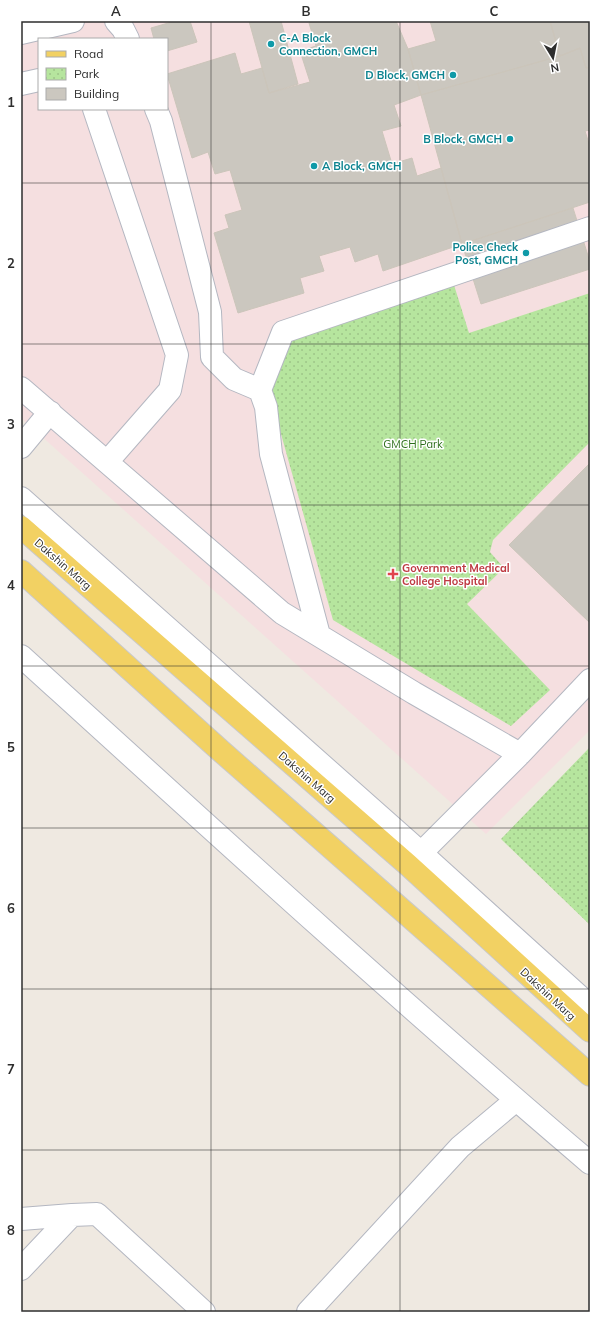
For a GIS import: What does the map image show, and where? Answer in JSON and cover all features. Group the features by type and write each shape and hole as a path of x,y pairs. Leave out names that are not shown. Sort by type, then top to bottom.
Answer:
{"main road":[{"name":"Dakshin Marg","path":"21,527 407,864 590,1031"},
{"path":"21,572 222,752 590,1075"}],"street":[{"path":"21,33 74,21"},
{"path":"116,21 123,29 128,38"},
{"path":"21,84 38,80"},
{"path":"94,110 178,355 170,390 108,462"},
{"path":"156,110 161,121 210,312 212,357 234,379 260,390"},
{"path":"319,636 271,454 266,407 260,390 283,332 590,228"},
{"path":"21,388 282,613 414,693 520,754"},
{"path":"21,447 50,412"},
{"path":"21,498 421,853 590,1006"},
{"path":"21,656 223,840 516,1100 590,1162"},
{"path":"421,853 520,754 590,680"},
{"path":"308,1312 460,1147 516,1100"},
{"path":"21,1219 97,1214 204,1312"},
{"path":"21,1269 72,1215"}],"shaded area":[{"name":"Government Medical College Hospital","path":"21,21 590,21 590,730 486,834 21,418"}],"green space":[{"name":"GMCH Park","path":"454,285 469,333 590,293 590,442 493,540 490,552 504,568 467,604 550,690 511,726 333,620 269,391 291,338"},
{"path":"590,747 590,925 501,839"}],"building":[{"path":"175,21 190,21 197,42 168,51 168,38 154,38 151,28"},
{"name":"C-A Block Connection, GMCH","path":"249,21 281,21 298,84 269,93"},
{"name":"A Block, GMCH","path":"316,21 396,21 408,49 421,95 394,105 401,126 382,131 392,164 412,158 417,176 441,168 462,244 383,271 378,254 355,262 350,247 319,256 324,271 300,278 304,293 238,313 214,233 229,228 225,215 242,210 230,170 215,174 208,152 192,158 168,74 235,53 241,74 262,68 269,93 310,82 300,51 316,46 309,23"},
{"name":"D Block, GMCH","path":"430,21 550,21 560,56 421,95 408,49 436,41"},
{"path":"550,21 590,21 590,67 586,68 580,48 560,56"},
{"name":"B Block, GMCH","path":"580,48 586,68 590,67 590,130 585,131 590,147 590,202 462,244 421,95 560,56"},
{"name":"Police Check Post, GMCH","path":"573,208 590,262 590,269 481,304 462,244"},
{"path":"590,463 590,623 509,545"}],"place":[{"name":"C-A Block Connection, GMCH","path":"271,44"},
{"name":"D Block, GMCH","path":"453,75"},
{"name":"B Block, GMCH","path":"510,139"},
{"name":"A Block, GMCH","path":"314,166"},
{"name":"Police Check Post, GMCH","path":"526,253"},
{"name":"Government Medical College Hospital","path":"393,574"}]}
